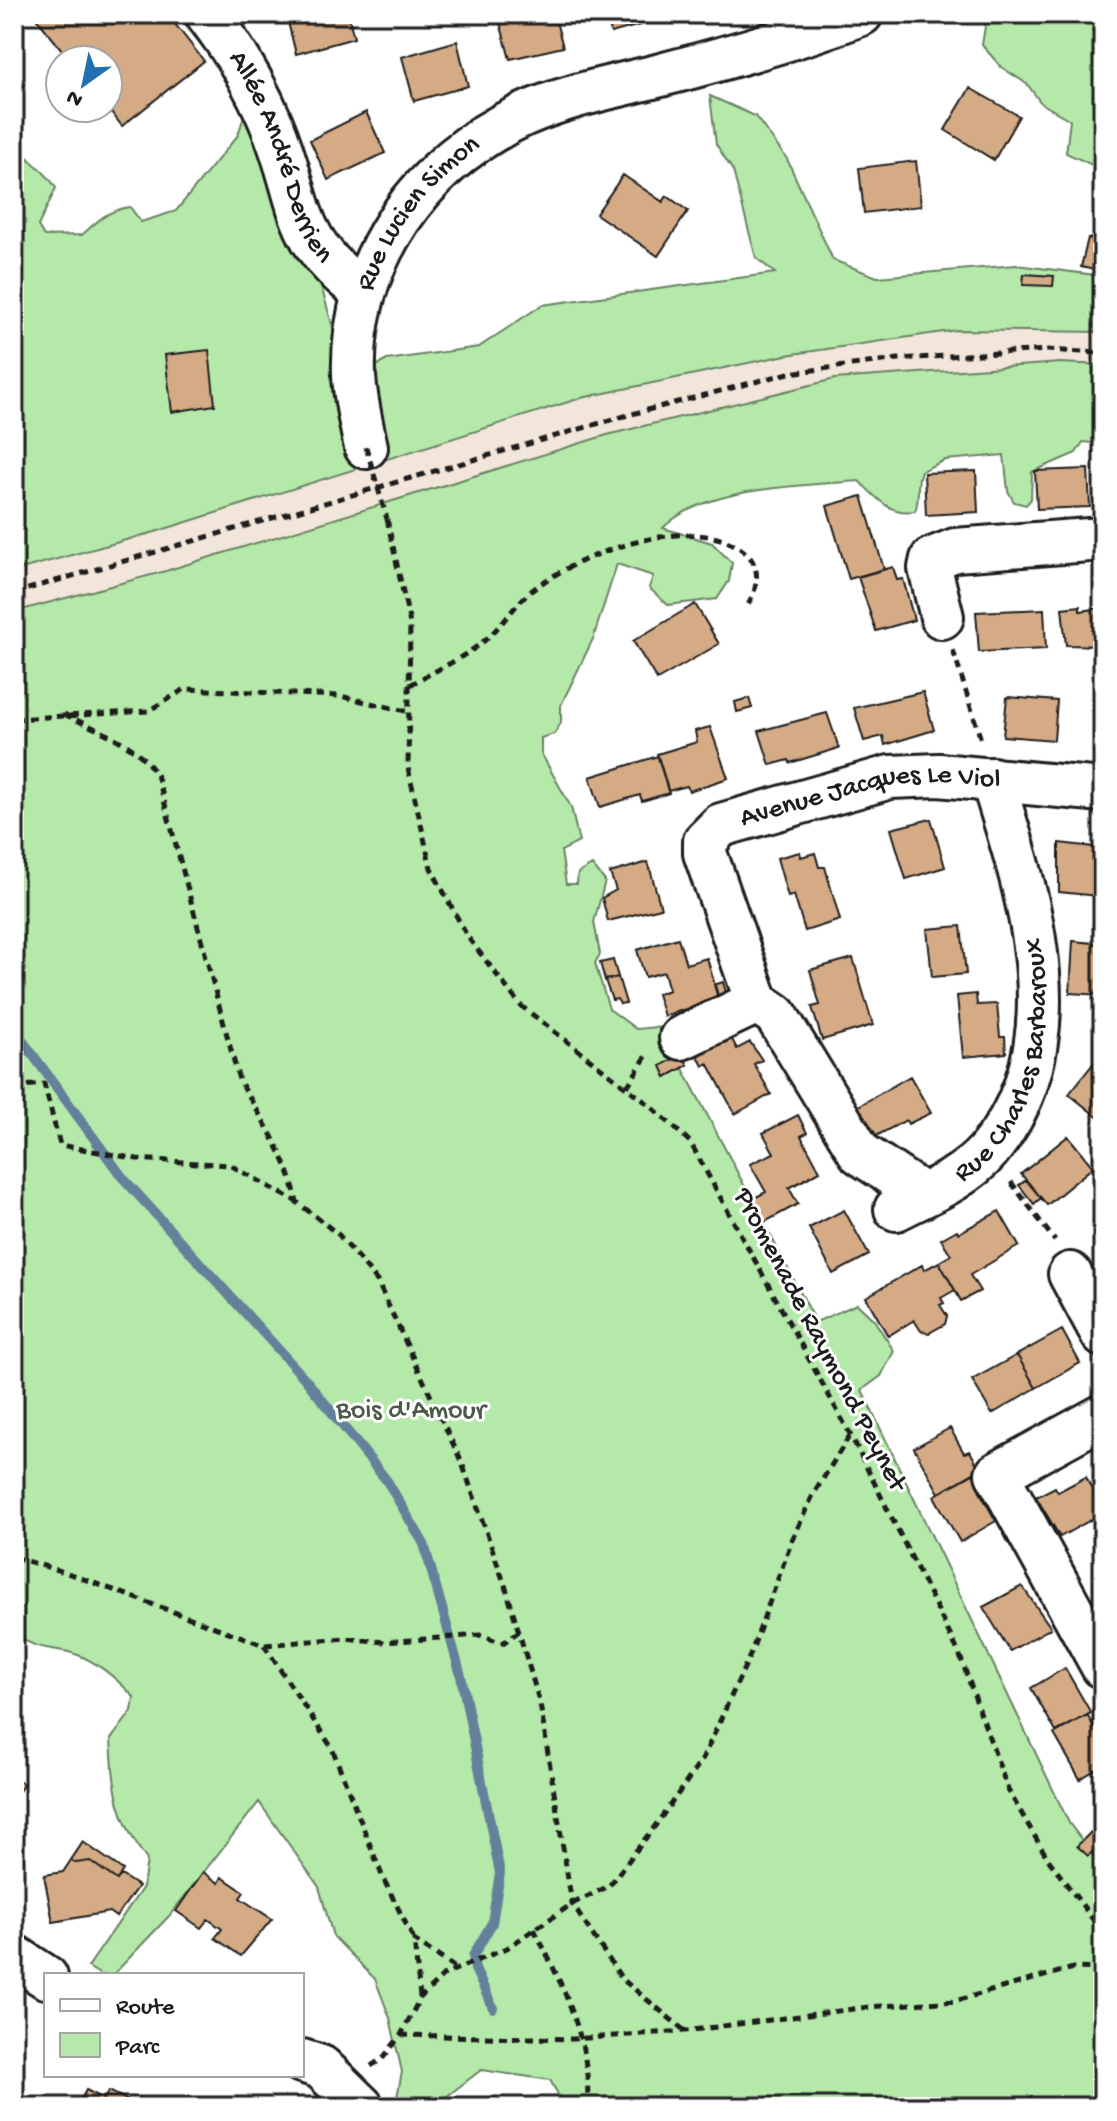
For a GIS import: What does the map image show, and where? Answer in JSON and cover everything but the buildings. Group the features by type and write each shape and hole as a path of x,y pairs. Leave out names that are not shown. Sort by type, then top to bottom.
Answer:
{"street":[{"name":"Allée André Derrien","path":"207,14 225,36 267,114 310,240 325,260 363,292"},
{"name":"Rue Lucien Simon","path":"366,447 354,372 363,292 389,231 417,193 494,130 548,105 770,47 861,14"},
{"path":"942,617 930,568 932,559 937,555 955,550 1103,539"},
{"name":"Avenue Jacques Le Viol","path":"757,1002 705,853 705,841 712,832 736,819 890,777 939,775 1103,790"},
{"name":"Rue Charles Barbaroux","path":"757,1002 776,1015 860,1153 909,1202 960,1176 988,1152 1012,1116 1027,1078 1040,989 1027,901 992,779"},
{"path":"681,1038 757,1002"},
{"path":"1070,1274 1103,1335"},
{"path":"1103,1416 997,1474 1103,1667"},
{"path":"14,1956 44,1976"},
{"path":"316,2068 362,2107"}],"path":[{"path":"14,593 628,415 789,373 914,358 1047,350 1103,353"},
{"path":"366,447 387,519 410,624 409,686"},
{"path":"409,686 484,641 538,586 607,553 671,534 710,535 746,554 757,575 755,591 748,605"},
{"path":"942,617 992,779"},
{"name":"Promenade Raymond Peynet","path":"409,686 408,768 424,844 431,868 467,936 520,1005 627,1087 690,1142 850,1434 959,1653 1008,1790 1048,1859 1103,1933"},
{"path":"14,719 148,711 185,689 340,696 410,712"},
{"path":"64,714 132,747 148,760 158,778 239,1080 263,1121 295,1188 297,1202"},
{"path":"14,1087 44,1084 60,1145 137,1159 230,1165 297,1202 339,1235 377,1281 462,1463 492,1541 540,1704 572,1904 622,1979 685,2031"},
{"path":"988,1152 1069,1260 1070,1274"},
{"path":"316,2068 366,2069 383,2058 401,2035 420,1998 454,1967 507,1948 572,1904 609,1886 702,1760 751,1653 792,1540 813,1495 850,1434"},
{"path":"14,1557 184,1613 264,1645 345,1638 385,1642 480,1635 503,1643 519,1631"},
{"path":"264,1645 332,1748 383,1878 414,1940 420,1998"},
{"path":"534,1929 562,1985 581,2039 589,2086 587,2107"},
{"path":"414,1940 454,1967"},
{"path":"401,2035 581,2039 685,2031 869,2007 955,2001 1073,1968 1103,1969"}],"shaded area":[{"path":"957,330 1103,332 1103,365 1060,363 835,379 14,612 14,571 155,532 581,398 786,355"}],"green space":[{"path":"176,14 242,14 334,331 346,359 347,382 387,360 479,347 542,305 775,273 756,258 733,171 716,144 710,96 755,116 787,159 833,260 877,277 1016,265 1103,276 1103,332 957,330 786,355 581,398 155,532 14,571 14,138 24,154 56,188 38,226 44,236 82,235 109,213 122,208 130,207 141,222 176,211 238,135 244,116 225,74"},
{"path":"987,14 1103,14 1103,170 1066,153 1070,120 1041,103 1027,84 1001,67 982,45"},
{"name":"Bois d'Amour","path":"1060,363 1103,365 1103,444 1083,442 1076,453 1032,472 1031,499 1026,505 1014,502 1008,491 1004,455 945,460 921,471 915,511 891,508 859,481 783,487 728,496 681,514 663,528 712,543 732,563 729,581 717,599 668,605 649,588 653,576 617,564 593,639 561,705 561,723 554,734 541,738 541,753 571,807 579,842 561,851 566,884 577,884 578,873 592,865 605,881 594,922 600,954 595,963 609,1009 636,1029 657,1027 669,1042 816,1322 857,1304 874,1320 894,1351 881,1376 862,1390 1069,1823 1103,1868 1103,2107 565,2107 550,2080 481,2070 433,2107 395,2107 402,2072 390,2018 375,1979 333,1936 319,1887 259,1802 169,1916 115,1973 98,1973 88,1967 143,1887 147,1860 129,1830 118,1802 112,1757 111,1739 132,1711 134,1697 86,1658 30,1643 14,1631 14,612 162,572 607,435 835,379"}],"waterway":[{"path":"14,1029 123,1178 306,1380 387,1481 424,1544 461,1676 500,1873 492,1923 473,1956 475,1969 493,2008"}]}
